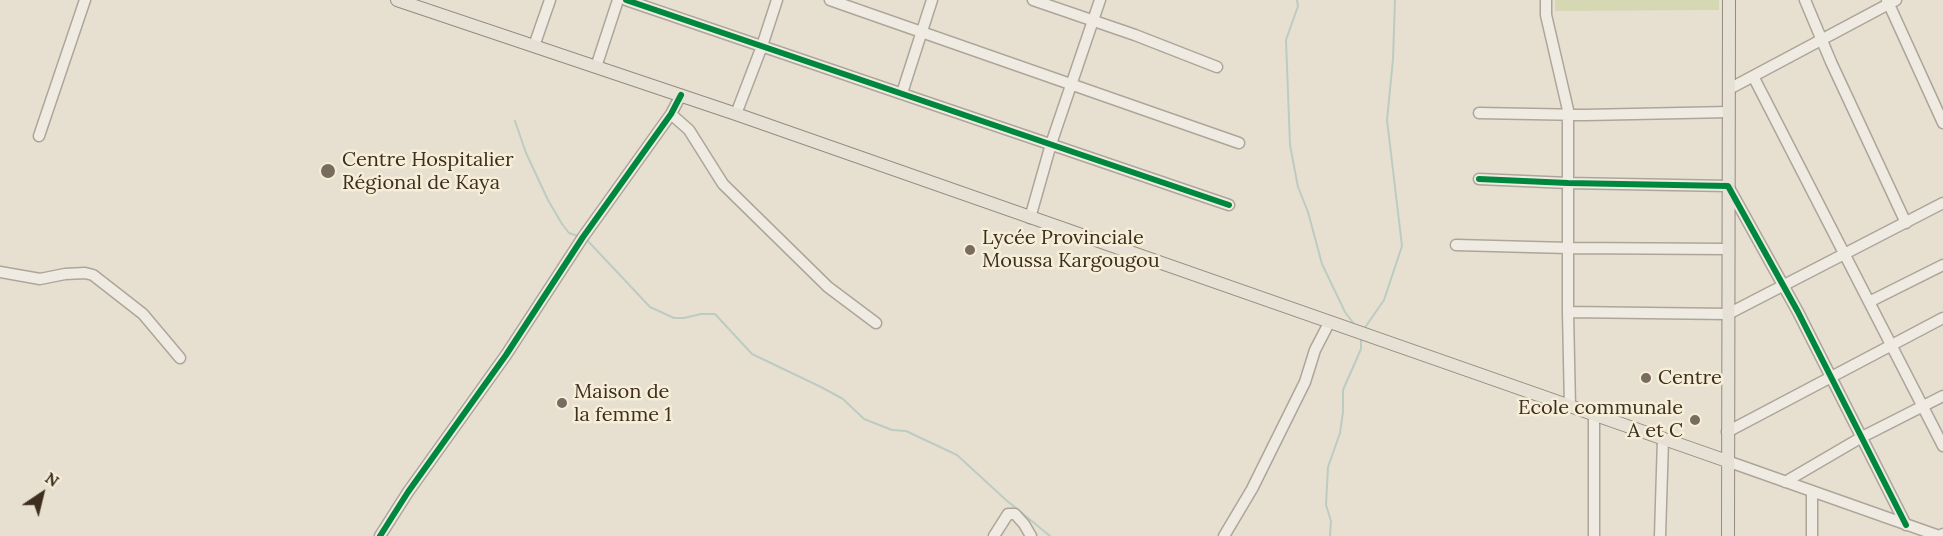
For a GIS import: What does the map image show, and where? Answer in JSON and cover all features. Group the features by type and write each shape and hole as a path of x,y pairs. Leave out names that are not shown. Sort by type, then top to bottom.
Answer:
{"main road":[{"path":"397,0 736,114 1727,461"},
{"path":"1728,536 1729,0"}],"street":[{"path":"39,136 85,0"},
{"path":"534,46 550,0"},
{"path":"596,67 618,0"},
{"path":"626,0 1229,205"},
{"path":"736,114 777,0"},
{"path":"830,0 1239,143"},
{"path":"902,93 932,0"},
{"path":"1033,0 1217,67"},
{"path":"1030,218 1051,144 1100,0"},
{"path":"1546,0 1546,15 1568,114 1570,407"},
{"path":"1805,0 1821,40 1906,223"},
{"path":"1729,89 1891,1 1943,123"},
{"path":"1753,76 1943,446"},
{"path":"381,536 408,492 506,355 583,237 671,114 681,95"},
{"path":"1479,113 1728,112"},
{"path":"671,114 689,130 723,184 828,287 876,322"},
{"path":"1479,179 1728,186 1783,286 1906,525"},
{"path":"1568,312 1728,314 1943,203"},
{"path":"1456,245 1568,249 1728,249"},
{"path":"1869,302 1943,265"},
{"path":"0,272 40,279 65,274 93,275 143,314 180,358"},
{"path":"1727,432 1943,318"},
{"path":"1224,536 1252,489 1305,382 1315,350 1329,323"},
{"path":"1785,482 1862,437 1943,396"},
{"path":"1594,416 1594,536"},
{"path":"1660,536 1663,440"},
{"path":"1727,461 1906,525 1939,536 1943,534"},
{"path":"1812,491 1812,536"},
{"path":"994,536 1008,514 1015,514 1031,536"}],"green space":[{"path":"1555,0 1719,0 1719,10 1555,11"}],"waterway":[{"path":"1297,0 1298,6 1286,40 1290,145 1298,187 1308,212 1322,264 1345,312 1354,324"},
{"path":"1364,329 1384,300 1402,246 1387,120 1393,59 1395,0"},
{"path":"515,121 526,153 548,200 569,233 578,236"},
{"path":"586,239 650,307 674,318 715,314 752,354 843,399 864,419 892,430 906,431 957,455 1050,536"},
{"path":"1330,536 1331,521 1326,505 1328,467 1340,433 1343,390 1361,349 1361,337"}],"cycle path":[{"path":"626,0 1229,205"},
{"path":"380,536 408,492 506,355 583,237 671,114 681,95"},
{"path":"1479,179 1728,186 1798,312 1906,525"}],"place":[{"name":"Centre Hospitalier Régional de Kaya","path":"328,171"},
{"name":"Lycée Provinciale Moussa Kargougou","path":"970,250"},
{"name":"Centre","path":"1646,378"},
{"name":"Maison de la femme 1","path":"562,403"},
{"name":"Ecole communale A et C","path":"1695,420"}]}
